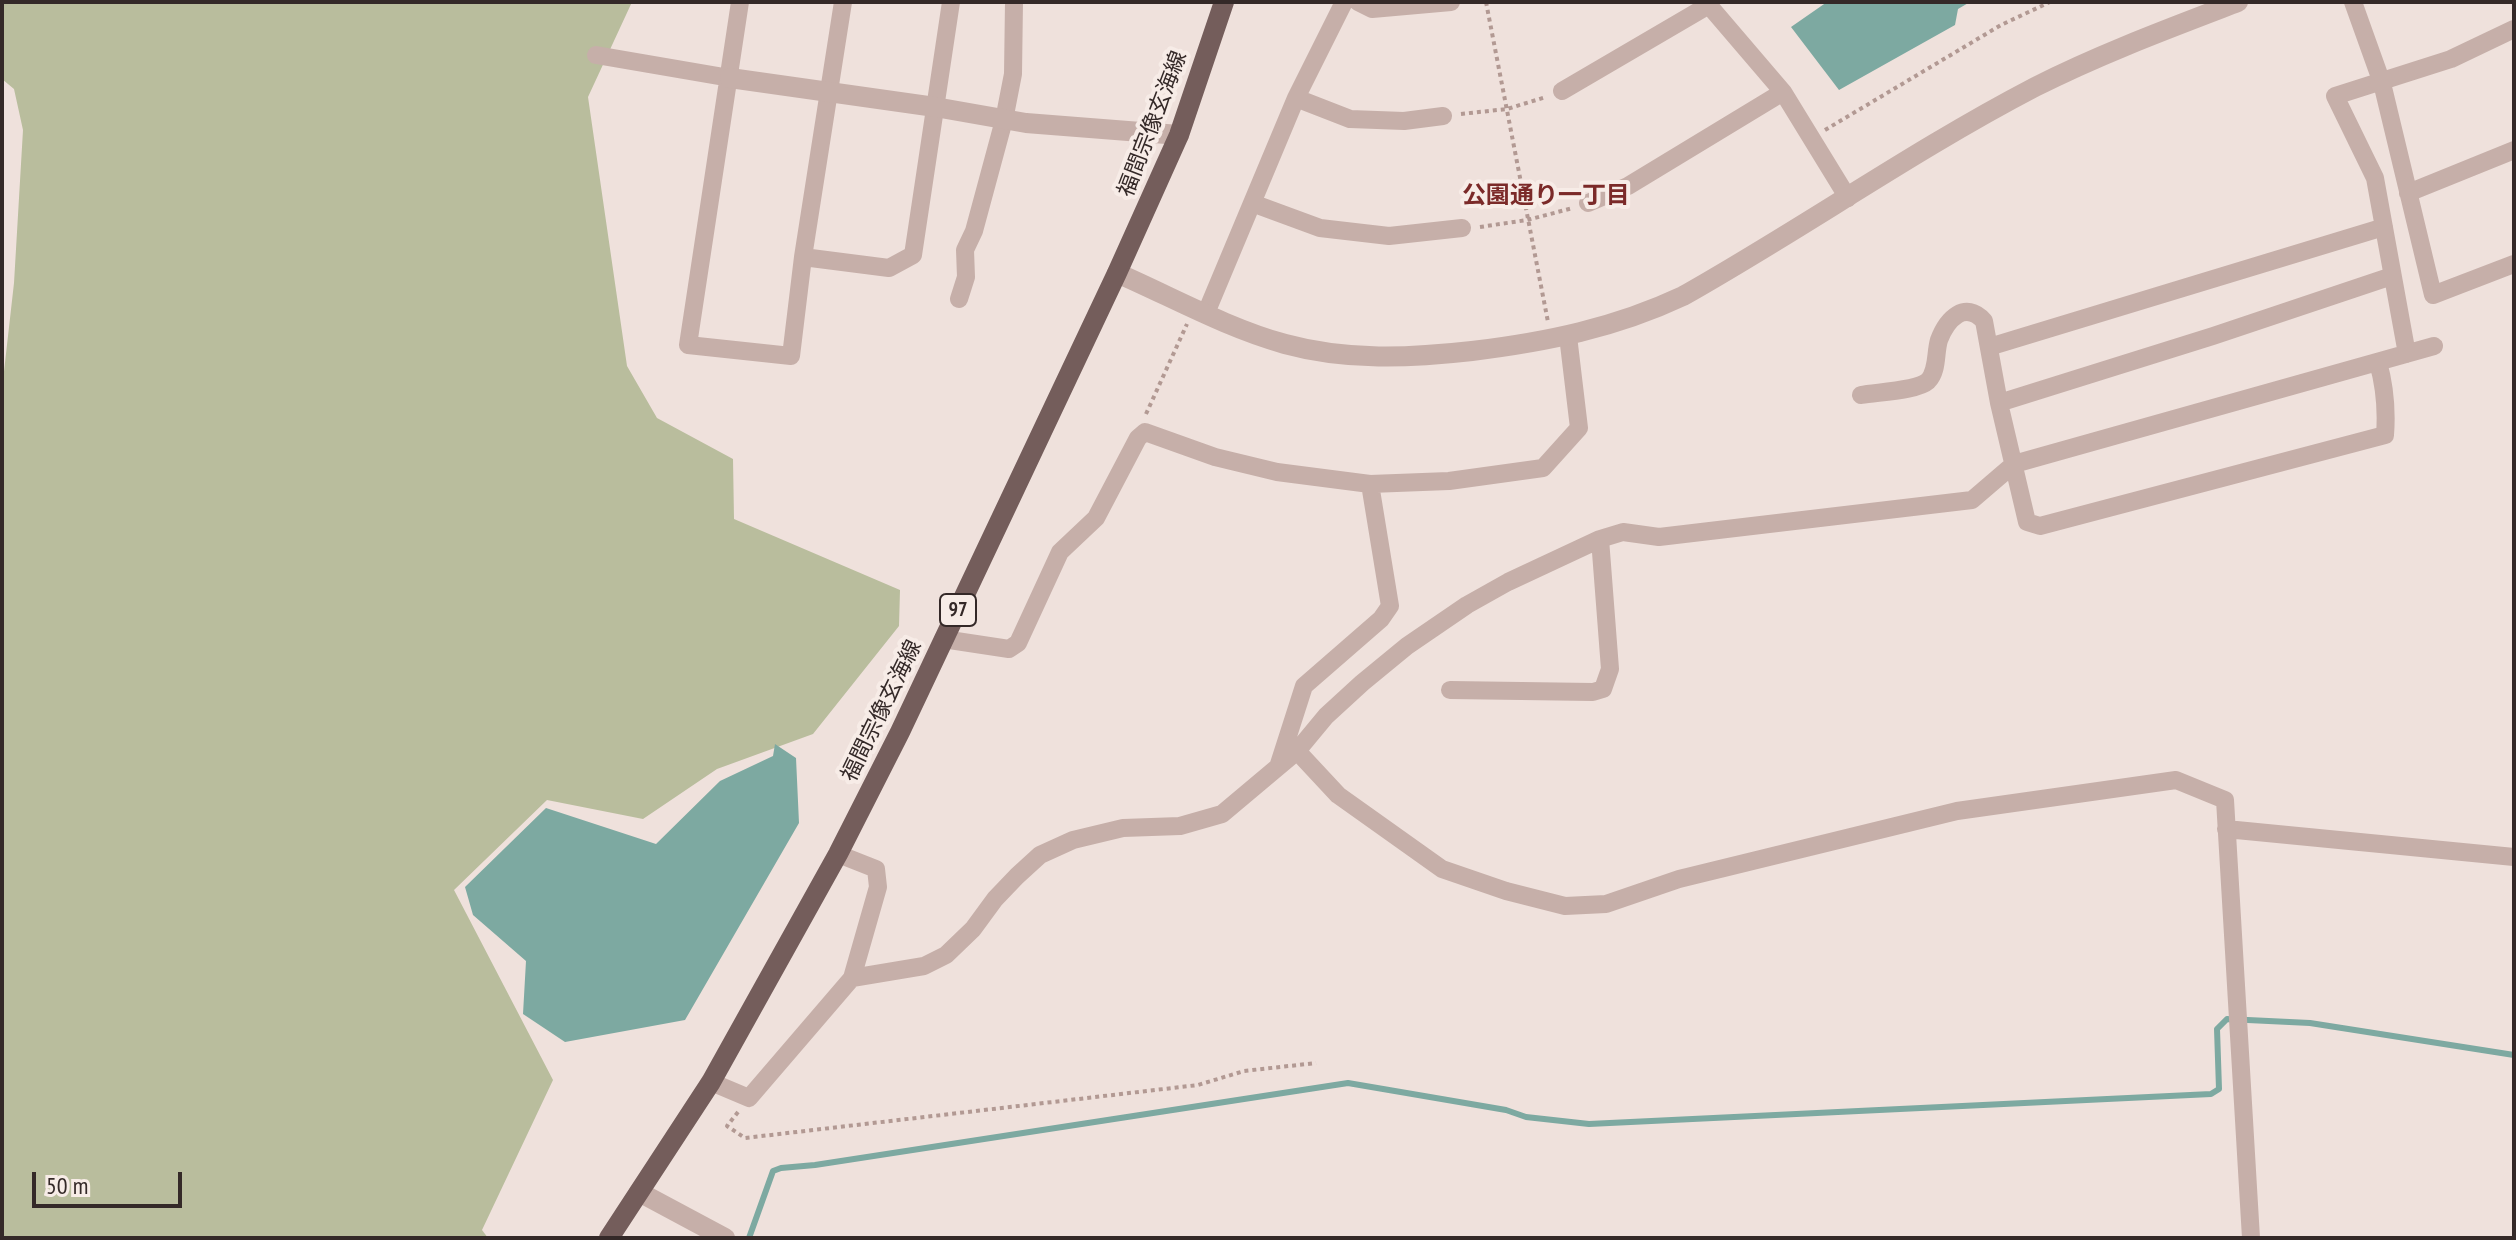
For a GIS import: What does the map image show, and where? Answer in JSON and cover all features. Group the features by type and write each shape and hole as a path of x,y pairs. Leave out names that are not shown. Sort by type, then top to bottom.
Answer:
{"main road":[{"name":"福間宗像玄海線","path":"609,1238 711,1082 838,854 1117,273 1179,135 1224,2"}],"street":[{"path":"740,2 688,345 791,356 803,257 843,2"},
{"path":"803,257 889,268 913,255 951,2"},
{"path":"959,299 966,277 965,250 974,231 1013,74 1014,2"},
{"path":"1200,310 1252,203 1296,98 1344,2"},
{"path":"1358,2 1372,9 1451,2"},
{"path":"1117,273 1284,343 1342,354 1431,356 1559,338 1625,320 1683,296 1976,119 2037,86 2206,8 2238,2"},
{"path":"2353,2 2382,83 2433,295 2514,264"},
{"path":"1562,91 1707,3 1783,92 1848,198"},
{"path":"2407,354 2375,178 2335,96 2451,59 2514,29"},
{"path":"596,55 1004,120 1179,135"},
{"path":"1588,203 1628,186 1783,92"},
{"path":"1296,98 1350,119 1373,122 1443,116"},
{"path":"2408,193 2514,150"},
{"path":"1252,203 1320,228 1389,236 1462,228"},
{"path":"1989,347 2384,227"},
{"path":"1999,403 2392,276"},
{"path":"1861,395 1919,386 1929,381 1940,339 1957,314 1966,311 1976,313 1984,321 1999,403 2027,522 2040,526 2385,435 2387,408 2378,362"},
{"path":"943,639 1009,649 1018,643 1060,552 1096,518 1138,438 1145,432 1215,457 1277,472 1370,484 1449,481 1543,468 1579,428 1559,338"},
{"path":"852,978 924,966 946,955 973,929 1009,884 1040,855 1073,840 1123,828 1180,826 1222,814 1297,751 1326,716 1407,646 1467,605 1600,539 1623,532 1659,537 1972,500 2014,464 2434,346"},
{"path":"1278,767 1304,686 1381,619 1390,606 1370,484"},
{"path":"1450,690 1593,692 1603,689 1610,669 1600,539"},
{"path":"1297,751 1338,795 1442,869 1506,891 1565,906 1606,904 1679,879 1957,811 2176,780 2225,800 2251,1238"},
{"path":"2226,829 2514,857"},
{"path":"711,1082 749,1098 852,978 878,887 876,869 838,854"},
{"path":"639,1192 725,1238"}],"path":[{"path":"1486,2 1527,220 1559,338"},
{"path":"1813,138 2001,25 2050,2"},
{"path":"1443,116 1507,109 1562,91"},
{"path":"1462,228 1527,220 1588,203"},
{"path":"1145,432 1143,421 1200,310"},
{"path":"749,1098 727,1126 745,1138 1198,1085 1244,1071 1316,1063"}],"green space":[{"path":"2,2 632,2 588,97 627,366 657,418 733,459 734,519 900,590 899,626 813,734 717,769 643,819 547,800 454,890 553,1080 482,1230 488,1238 2,1238 2,389 14,283 23,130 14,89 2,79"}],"water":[{"path":"1827,2 1970,2 1958,9 1955,25 1839,90 1791,27"},
{"path":"775,744 796,758 799,823 685,1020 565,1042 523,1014 526,961 473,915 465,887 546,808 656,844 720,781 773,756"}],"waterway":[{"path":"749,1238 773,1171 781,1168 1348,1083 1506,1110 1526,1117 1589,1124 2211,1094 2219,1089 2217,1029 2227,1019 2310,1023 2514,1055"}],"district":[{"name":"公園通り一丁目","path":"1546,196"}]}
